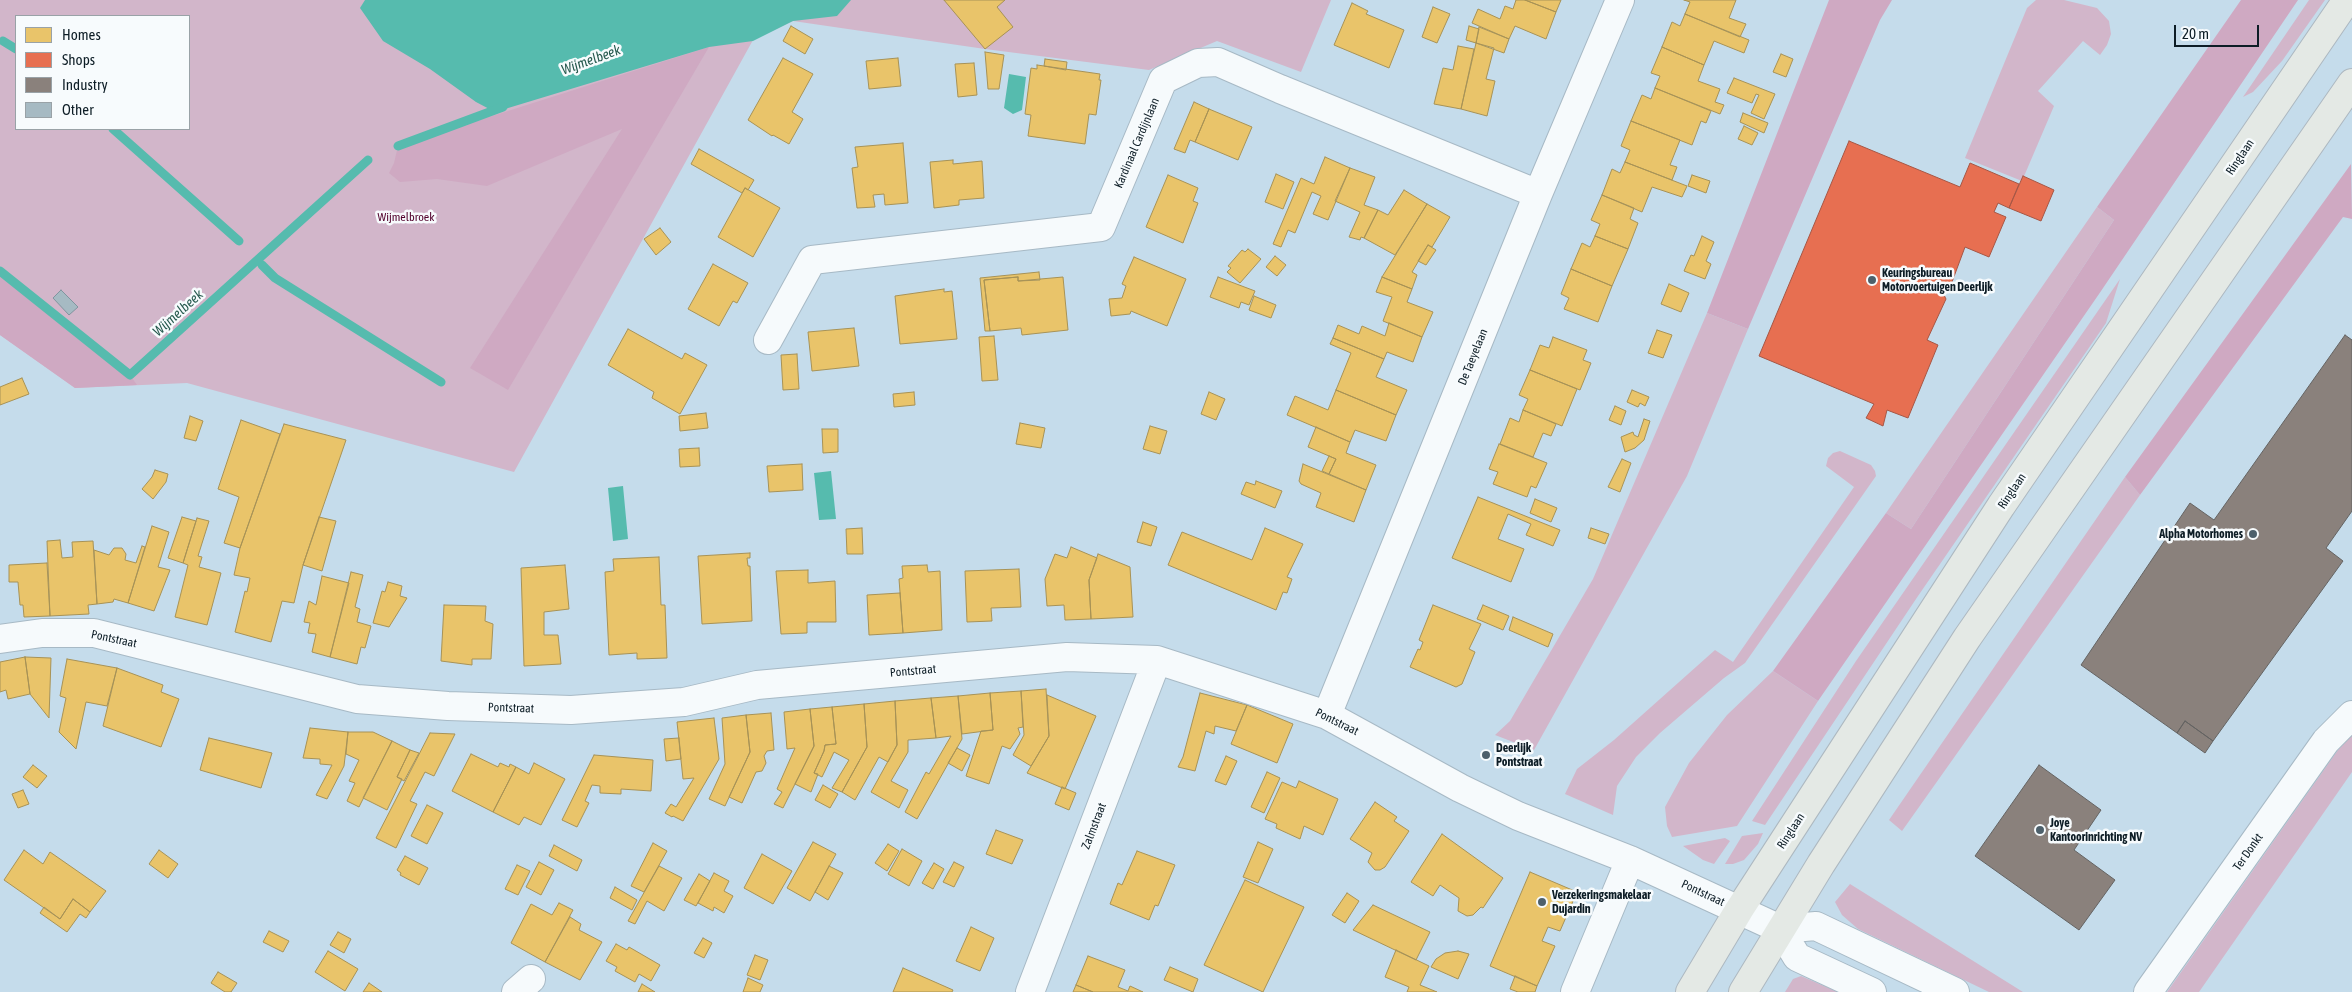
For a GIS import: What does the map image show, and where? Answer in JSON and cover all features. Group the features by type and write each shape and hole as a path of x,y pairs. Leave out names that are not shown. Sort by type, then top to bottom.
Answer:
{"main road":[{"name":"Ringlaan","path":"1690,992 1739,910 2001,506 2348,0"},
{"path":"1743,992 1780,929 1967,638 2352,84"}],"street":[{"name":"De Taeyelaan","path":"1328,714 1538,194 1620,0"},
{"name":"Kardinaal Cardijnlaan","path":"768,340 812,260 1102,227 1163,80 1198,63 1218,62 1538,194"},
{"name":"Pontstraat","path":"0,640 42,634 94,633 357,699 448,706 570,710 684,702 758,685 1067,657 1157,660 1328,714 1468,792 1518,816 1630,860 1780,929 1816,926 1955,992"},
{"name":"Zalmstraat","path":"1030,992 1157,660"},
{"name":"Ter Donkt","path":"2148,992 2326,741 2352,715"},
{"path":"1575,992 1630,860"},
{"path":"1780,929 1797,957 1872,992"}],"green space":[{"name":"Wijmelbroek","path":"0,0 1331,0 1301,72 1217,41 1149,70 985,49 793,21 753,40 514,472 187,383 75,388 0,335"},
{"path":"2036,0 2064,0 2097,8 2109,21 2111,34 2107,45 2100,55 2083,41 2038,91 2054,106 2022,181 1965,158 2027,8"},
{"path":"2309,0 2325,0 2282,61 2253,92 2243,97"},
{"path":"2097,207 2114,220 1911,529 1886,513"},
{"path":"2120,279 2106,323 1918,596 1765,825 1752,821 1856,661"},
{"path":"1707,313 1748,329 1687,476 1534,750 1495,735 1510,721 1593,579"},
{"path":"1840,451 1871,465 1876,476 1745,663 1724,678 1660,733 1636,757 1617,786 1613,815 1565,794 1577,769 1614,740 1715,650 1733,662 1854,487 1826,466 1828,458 1833,453"},
{"path":"2125,477 2140,495 1902,831 1889,820"},
{"path":"1773,671 1818,701 1737,826 1672,837 1667,826 1665,807 1689,763 1727,715"},
{"path":"2352,735 2352,772 2199,992 2167,992 2338,750"},
{"path":"1763,833 1758,844 1744,860 1733,864 1725,864 1742,836"},
{"path":"1725,838 1730,841 1714,864 1703,860 1683,846"},
{"path":"1850,884 2023,992 1989,992 1858,929 1842,915 1835,902"},
{"path":"1801,976 1838,992 1785,992 1793,979"}],"shaded area":[{"path":"1829,0 1892,0 1880,20 1748,329 1707,313"},
{"path":"2241,0 2298,0 2099,294 1818,701 1773,671 1886,513 1911,529 2114,220 2097,207"},
{"path":"709,47 508,390 470,368 622,129 487,186 437,179 400,182 389,173 394,163 398,146"},
{"path":"2351,164 2352,219 2343,217 2140,495 2125,477"},
{"path":"0,271 130,375 137,385 75,388 0,335"}],"water":[{"path":"365,0 851,0 837,16 793,21 753,41 709,47 495,112 476,102 430,69 383,41 360,8"},
{"path":"1009,74 1026,77 1022,110 1013,114 1004,108"},
{"path":"831,471 836,519 819,520 814,473"},
{"path":"623,486 628,539 613,541 608,488"}],"building: Homes":[{"path":"944,0 1005,0 997,7 1013,27 985,49"},
{"path":"1516,0 1525,0 1556,12 1546,39 1515,26 1509,39 1472,23 1478,9 1500,19 1505,6 1513,9"},
{"path":"1525,0 1561,0 1556,12"},
{"path":"1684,0 1736,0 1729,18 1746,24 1740,37 1685,14 1690,2"},
{"path":"1352,3 1368,11 1366,14 1404,30 1389,68 1334,45"},
{"path":"1433,7 1450,14 1437,43 1422,37"},
{"path":"1685,14 1749,40 1744,53 1714,41 1704,65 1662,47 1672,22 1680,26"},
{"path":"791,26 813,39 805,54 783,41"},
{"path":"1469,26 1479,29 1476,43 1466,40"},
{"path":"1479,27 1509,39 1504,53 1476,43"},
{"path":"1476,43 1494,48 1486,79 1495,81 1487,116 1461,109"},
{"path":"1458,46 1474,49 1461,109 1434,104 1443,68 1453,70"},
{"path":"1662,47 1704,65 1698,81 1720,89 1715,102 1724,105 1720,114 1655,88 1660,76 1651,73"},
{"path":"985,52 1004,55 999,89 988,89"},
{"path":"1781,54 1793,59 1786,77 1773,72"},
{"path":"783,58 813,74 792,112 803,119 789,144 772,136 748,120"},
{"path":"898,58 901,86 869,89 866,61"},
{"path":"1045,59 1067,62 1066,70 1044,66"},
{"path":"974,63 977,95 958,97 955,64"},
{"path":"1037,65 1100,74 1099,80 1101,80 1096,115 1089,114 1085,144 1028,136 1031,115 1025,114 1031,68 1037,69"},
{"path":"1734,78 1775,94 1764,119 1751,113 1759,95 1756,94 1752,103 1727,93"},
{"path":"1655,88 1711,111 1706,123 1701,121 1692,145 1631,121 1642,95 1651,99"},
{"path":"1194,102 1209,109 1195,142 1190,140 1185,153 1174,149"},
{"path":"1209,109 1252,127 1238,160 1195,142"},
{"path":"1743,113 1768,123 1764,133 1740,122"},
{"path":"1631,121 1680,140 1670,165 1677,167 1672,180 1625,162 1630,150 1621,146"},
{"path":"1744,126 1758,133 1752,145 1738,139"},
{"path":"903,143 908,203 885,205 884,194 873,195 875,207 857,208 852,168 858,167 855,147"},
{"path":"699,149 754,180 748,190 745,188 742,193 691,164"},
{"path":"1325,157 1350,168 1328,220 1313,214 1321,196 1312,192 1295,233 1288,230 1281,247 1273,244 1301,178 1314,184"},
{"path":"953,160 953,164 982,161 984,198 959,200 959,205 934,208 930,162"},
{"path":"1625,162 1687,186 1682,197 1652,187 1642,212 1602,195 1612,169 1620,173"},
{"path":"1350,168 1375,177 1364,205 1378,210 1364,238 1361,237 1360,240 1349,237 1360,212 1335,201"},
{"path":"1276,174 1294,182 1283,209 1265,202"},
{"path":"1168,175 1198,188 1193,201 1198,203 1183,243 1146,227"},
{"path":"1692,175 1710,181 1706,193 1688,186"},
{"path":"745,188 780,208 753,257 718,237"},
{"path":"1404,190 1427,204 1395,255 1364,238 1378,210 1388,215"},
{"path":"1602,195 1634,208 1630,219 1638,223 1628,249 1595,236 1600,224 1591,220"},
{"path":"1427,204 1450,217 1432,247 1428,245 1412,272 1417,275 1412,289 1382,277"},
{"path":"660,228 671,242 656,255 644,239"},
{"path":"1595,236 1628,249 1612,286 1571,269 1582,243 1590,247"},
{"path":"1702,236 1714,242 1706,261 1711,264 1705,279 1684,271 1691,255 1694,256"},
{"path":"1428,245 1436,250 1426,265 1418,261"},
{"path":"1248,249 1261,259 1240,283 1227,272 1231,268 1228,266 1242,250 1245,252"},
{"path":"1275,256 1286,265 1277,276 1266,267"},
{"path":"1134,257 1186,279 1167,326 1131,311 1130,314 1111,316 1109,299 1122,298 1126,286 1122,284"},
{"path":"713,264 748,283 737,303 733,301 719,326 688,309"},
{"path":"1571,269 1612,286 1598,322 1564,309 1569,298 1561,294"},
{"path":"1039,272 1040,280 1018,281 1018,277 984,280 990,331 985,331 980,278"},
{"path":"1018,277 1018,281 1063,277 1068,330 1022,335 1021,328 990,331 984,280"},
{"path":"1218,277 1255,291 1249,305 1241,302 1239,308 1210,297"},
{"path":"1382,277 1412,289 1407,302 1433,312 1422,337 1383,321 1392,297 1376,292"},
{"path":"1669,284 1689,293 1681,312 1661,304"},
{"path":"944,289 944,292 952,291 957,339 900,344 895,296"},
{"path":"1254,296 1276,305 1271,318 1249,310"},
{"path":"1389,323 1422,337 1413,362 1387,352 1384,359 1333,338 1338,325 1359,334 1362,326 1385,336"},
{"path":"854,328 859,366 812,371 808,332"},
{"path":"628,329 682,359 685,353 707,365 680,414 652,398 654,392 608,365"},
{"path":"1657,330 1672,335 1663,358 1648,353"},
{"path":"994,336 998,380 982,381 979,337"},
{"path":"1553,337 1587,350 1583,360 1591,363 1580,390 1530,370 1540,345 1549,348"},
{"path":"1333,338 1384,359 1376,377 1407,390 1396,415 1336,390 1351,353 1330,344"},
{"path":"797,354 799,389 783,390 781,355"},
{"path":"1530,370 1577,389 1562,426 1523,410 1528,399 1519,395"},
{"path":"22,378 29,394 0,405 0,387"},
{"path":"1336,390 1396,415 1386,441 1355,430 1350,442 1287,415 1295,396 1328,410"},
{"path":"1632,390 1649,397 1645,406 1640,403 1638,407 1627,402"},
{"path":"914,392 915,405 894,407 893,394"},
{"path":"1209,392 1225,399 1216,420 1201,414"},
{"path":"1615,406 1626,411 1621,425 1609,420"},
{"path":"1523,410 1556,424 1551,436 1543,433 1533,457 1500,444 1510,418 1519,422"},
{"path":"706,413 708,428 680,431 679,416"},
{"path":"190,416 203,421 196,441 184,438"},
{"path":"1644,419 1650,421 1644,440 1635,448 1625,452 1621,437 1633,432 1638,437"},
{"path":"241,420 280,434 240,548 224,543 239,497 218,489"},
{"path":"1020,423 1045,428 1041,448 1016,444"},
{"path":"284,424 346,440 303,565 294,603 282,601 271,642 235,632 250,578 234,575 240,548"},
{"path":"1150,426 1167,431 1160,454 1143,449"},
{"path":"1316,427 1350,442 1346,453 1376,465 1366,490 1329,474 1336,459 1308,447"},
{"path":"822,429 838,429 838,452 823,453"},
{"path":"1499,444 1547,463 1536,488 1531,486 1527,497 1493,484 1498,472 1489,469"},
{"path":"699,448 700,466 680,467 679,449"},
{"path":"1329,456 1336,459 1329,474 1322,471"},
{"path":"1622,459 1631,463 1620,492 1608,487"},
{"path":"802,464 803,490 769,492 767,466"},
{"path":"1303,464 1366,490 1354,522 1316,507 1321,493 1301,484 1299,481"},
{"path":"155,470 168,474 166,482 153,499 142,489"},
{"path":"1256,481 1282,491 1275,508 1241,494 1246,482 1255,485"},
{"path":"1478,497 1560,530 1553,546 1526,535 1531,524 1508,514 1498,539 1524,549 1511,582 1452,558"},
{"path":"1535,499 1557,508 1551,522 1530,513"},
{"path":"182,517 196,521 183,563 168,558"},
{"path":"319,517 336,521 322,571 303,565"},
{"path":"197,518 209,521 198,556 202,557 199,567 221,573 207,625 175,617 188,565 183,563"},
{"path":"1143,522 1157,527 1151,546 1137,542"},
{"path":"152,526 169,532 158,567 170,570 154,611 128,603"},
{"path":"862,528 863,554 847,554 846,529"},
{"path":"1265,528 1303,544 1287,577 1292,579 1287,593 1283,592 1276,610 1168,565 1182,532 1252,560"},
{"path":"1591,528 1609,534 1605,544 1588,538"},
{"path":"60,540 62,558 73,557 72,542 93,541 97,604 88,605 89,614 50,616 47,541"},
{"path":"142,546 145,547 128,603 114,599 113,602 97,604 94,550 109,555 114,548 122,548 126,554 125,560 136,563"},
{"path":"1071,547 1097,558 1089,580 1091,619 1065,620 1064,605 1047,606 1045,579 1055,554 1067,558"},
{"path":"750,553 750,558 747,558 748,566 750,566 752,621 702,624 698,556"},
{"path":"1098,554 1130,567 1133,617 1091,619 1089,580"},
{"path":"659,557 661,605 665,605 667,658 637,659 637,653 609,655 605,572 614,571 613,559"},
{"path":"47,563 50,616 24,617 23,605 20,605 18,582 9,582 9,565"},
{"path":"565,565 569,609 544,612 544,635 558,635 561,664 524,666 521,568"},
{"path":"927,565 928,572 940,571 942,630 903,633 899,579 903,578 902,566"},
{"path":"1019,569 1021,607 991,608 992,621 967,622 965,571"},
{"path":"808,570 808,583 835,581 836,622 807,622 807,633 781,634 776,571"},
{"path":"351,572 363,575 355,607 360,609 357,622 371,626 365,648 361,647 357,664 330,657"},
{"path":"322,576 349,583 330,657 312,652 316,634 308,633 310,623 304,622 309,601 316,605"},
{"path":"388,582 402,586 400,596 407,598 389,627 373,623 382,591 385,592"},
{"path":"900,593 903,633 869,635 867,595"},
{"path":"444,605 486,606 485,621 493,624 491,659 472,659 472,665 441,661"},
{"path":"1433,605 1481,624 1469,649 1475,652 1462,684 1456,687 1410,667 1423,642 1419,640"},
{"path":"1483,605 1509,616 1503,630 1477,619"},
{"path":"1513,617 1553,634 1548,647 1509,630"},
{"path":"25,657 51,658 49,718 30,694"},
{"path":"25,657 30,694 8,699 6,690 0,692 0,662"},
{"path":"67,659 117,668 107,706 86,702 76,749 59,732 66,698 60,696"},
{"path":"117,668 163,685 161,692 179,699 161,747 103,726"},
{"path":"1046,689 1049,736 1031,766 1013,755 1024,735 1021,691"},
{"path":"1021,691 1023,727 1018,728 1020,734 1010,749 1002,746 989,784 966,776 981,731 993,730 990,693"},
{"path":"990,693 993,730 962,734 958,696"},
{"path":"1200,693 1247,705 1236,731 1215,726 1214,734 1206,731 1195,771 1178,767 1183,757"},
{"path":"1047,695 1096,716 1065,789 1027,773 1049,736"},
{"path":"958,696 962,739 917,819 905,812 926,772 929,774 951,736 936,738 931,698"},
{"path":"931,698 936,738 908,740 908,752 891,781 908,790 899,808 871,792 897,745 895,701"},
{"path":"895,701 897,745 888,762 879,757 855,800 842,792 867,747 864,704"},
{"path":"864,704 867,747 842,792 832,788 849,760 834,752 822,777 814,773 825,745 836,744 832,707"},
{"path":"1247,705 1293,724 1277,763 1231,744"},
{"path":"832,707 836,744 825,745 814,773 818,774 811,792 795,784 814,746 810,709"},
{"path":"810,709 814,746 783,808 774,804 782,792 777,789 795,748 787,749 784,712"},
{"path":"771,713 774,750 767,751 764,756 766,763 762,771 756,772 742,803 729,797 750,752 746,715"},
{"path":"746,715 750,752 725,806 709,799 725,764 722,718"},
{"path":"714,718 719,759 683,821 665,813 671,804 676,807 694,778 683,779 677,722"},
{"path":"310,728 348,732 344,766 327,799 316,795 332,765 320,764 320,759 303,758"},
{"path":"348,732 373,732 392,741 359,807 347,801 355,783 349,781 359,760 346,754"},
{"path":"430,733 455,734 434,776 425,772 410,801 417,804 396,848 376,838"},
{"path":"209,738 272,753 261,788 200,770"},
{"path":"679,738 681,759 666,761 664,739"},
{"path":"392,741 410,750 397,777 402,779 387,810 363,798"},
{"path":"957,748 970,755 962,771 948,763"},
{"path":"410,750 419,753 404,781 397,777"},
{"path":"471,754 498,767 500,763 509,767 510,764 516,767 493,812 452,791"},
{"path":"594,755 653,760 651,791 621,789 621,794 600,793 600,786 592,785 585,801 589,803 577,827 562,820"},
{"path":"1226,756 1237,761 1226,785 1215,781"},
{"path":"534,763 565,779 541,825 524,817 519,825 493,812 516,767 529,774"},
{"path":"33,765 47,776 37,788 23,777"},
{"path":"1267,772 1280,778 1264,813 1251,807"},
{"path":"1299,781 1338,799 1323,835 1304,826 1300,839 1276,828 1277,824 1265,819 1282,782 1296,788"},
{"path":"823,785 838,794 830,808 815,800"},
{"path":"1062,787 1076,793 1069,810 1055,804"},
{"path":"23,790 29,804 18,808 12,794"},
{"path":"1375,802 1397,817 1394,821 1409,831 1385,867 1380,870 1375,870 1368,862 1372,853 1350,839"},
{"path":"427,805 443,813 427,844 411,836"},
{"path":"996,830 1023,840 1012,864 986,854"},
{"path":"1442,834 1503,878 1483,908 1481,907 1473,915 1467,916 1458,911 1459,898 1440,885 1433,896 1411,882"},
{"path":"813,842 836,854 810,901 787,888"},
{"path":"1258,842 1273,849 1258,883 1243,877"},
{"path":"653,843 667,851 644,892 631,886"},
{"path":"888,844 899,851 887,871 875,863"},
{"path":"554,845 582,860 577,871 549,856"},
{"path":"902,849 922,861 909,886 888,874"},
{"path":"24,850 43,864 50,852 106,891 90,912 73,899 60,919 4,880"},
{"path":"159,850 178,864 168,878 149,864"},
{"path":"1137,851 1175,865 1158,906 1155,905 1149,920 1110,904 1118,883 1122,885"},
{"path":"762,854 792,871 773,904 744,888"},
{"path":"405,856 428,868 419,885 400,875 401,873 397,870"},
{"path":"539,862 554,870 541,895 526,887"},
{"path":"954,862 964,867 954,887 943,882"},
{"path":"934,863 944,869 933,889 922,883"},
{"path":"517,865 530,871 518,895 505,889"},
{"path":"659,866 682,878 664,911 647,901 635,924 628,921"},
{"path":"829,866 843,873 828,900 815,892"},
{"path":"1530,872 1577,892 1560,931 1548,927 1542,941 1555,946 1537,986 1490,966"},
{"path":"714,873 729,881 724,891 733,896 724,913 714,907 713,911 698,903"},
{"path":"699,874 710,881 696,906 684,900"},
{"path":"1245,880 1304,907 1263,992 1204,965"},
{"path":"615,887 637,900 632,910 610,898"},
{"path":"1347,893 1359,901 1345,923 1332,915"},
{"path":"73,899 90,912 86,918 80,914 67,932 40,913 44,907 60,919"},
{"path":"559,903 573,910 545,962 511,943 531,904 552,915"},
{"path":"1373,905 1430,932 1416,960 1353,930"},
{"path":"570,917 581,924 579,930 602,942 580,980 545,962"},
{"path":"971,927 994,938 980,971 956,961"},
{"path":"269,931 289,941 283,952 263,942"},
{"path":"338,932 351,939 344,953 330,945"},
{"path":"703,938 712,943 704,958 694,953"},
{"path":"616,944 627,950 629,947 660,965 651,981 639,974 635,982 615,971 617,967 606,961"},
{"path":"1396,950 1429,966 1420,985 1437,992 1407,992 1409,987 1385,977"},
{"path":"328,951 358,969 345,991 315,972"},
{"path":"1458,951 1469,954 1458,979 1431,967 1436,959 1445,953"},
{"path":"755,955 768,960 760,980 747,975"},
{"path":"1088,956 1125,970 1118,987 1128,991 1130,986 1143,992 1093,992 1076,985"},
{"path":"1170,967 1198,979 1193,992 1164,980"},
{"path":"903,968 953,990 952,992 893,992"},
{"path":"218,972 237,983 231,992 225,992 211,983"},
{"path":"1515,976 1537,986 1535,992 1518,992 1510,989"},
{"path":"748,978 763,985 760,992 743,992"},
{"path":"369,983 382,992 363,992"},
{"path":"642,984 655,992 638,992"},
{"path":"1076,985 1093,992 1073,992"}],"building: Shops":[{"name":"Keuringsbureau Motorvoertuigen Deerlijk","path":"1849,141 1960,187 1970,163 2019,184 2009,208 1998,203 1994,212 2006,217 1989,257 1965,247 1949,290 1943,293 1946,299 1927,340 1938,345 1908,418 1887,410 1883,426 1866,418 1874,404 1759,356"},
{"path":"2023,176 2054,190 2041,221 2009,208"}],"building: Industry":[{"name":"Alpha Motorhomes","path":"2345,335 2352,340 2352,511 2326,548 2343,561 2213,741 2185,721 2177,733 2081,665 2190,503 2214,520"},
{"path":"2185,721 2213,741 2205,753 2177,733"},
{"name":"Joye Kantoorinrichting NV","path":"2039,765 2101,810 2074,850 2115,880 2079,930 1975,856"}],"building: Other":[{"path":"61,290 78,307 69,315 53,298"}],"waterway":[{"path":"3,41 15,48"},
{"name":"Wijmelbeek","path":"398,146 503,107"},
{"path":"114,130 239,241"},
{"name":"Wijmelbeek","path":"0,271 130,375 368,160"},
{"path":"262,265 275,278 441,382"}],"place":[{"name":"Keuringsbureau Motorvoertuigen Deerlijk","path":"1872,280"},
{"name":"Alpha Motorhomes","path":"2253,534"},
{"name":"Deerlijk Pontstraat","path":"1486,755"},
{"name":"Joye Kantoorinrichting NV","path":"2040,830"},
{"name":"Verzekeringsmakelaar Dujardin","path":"1542,902"}]}
